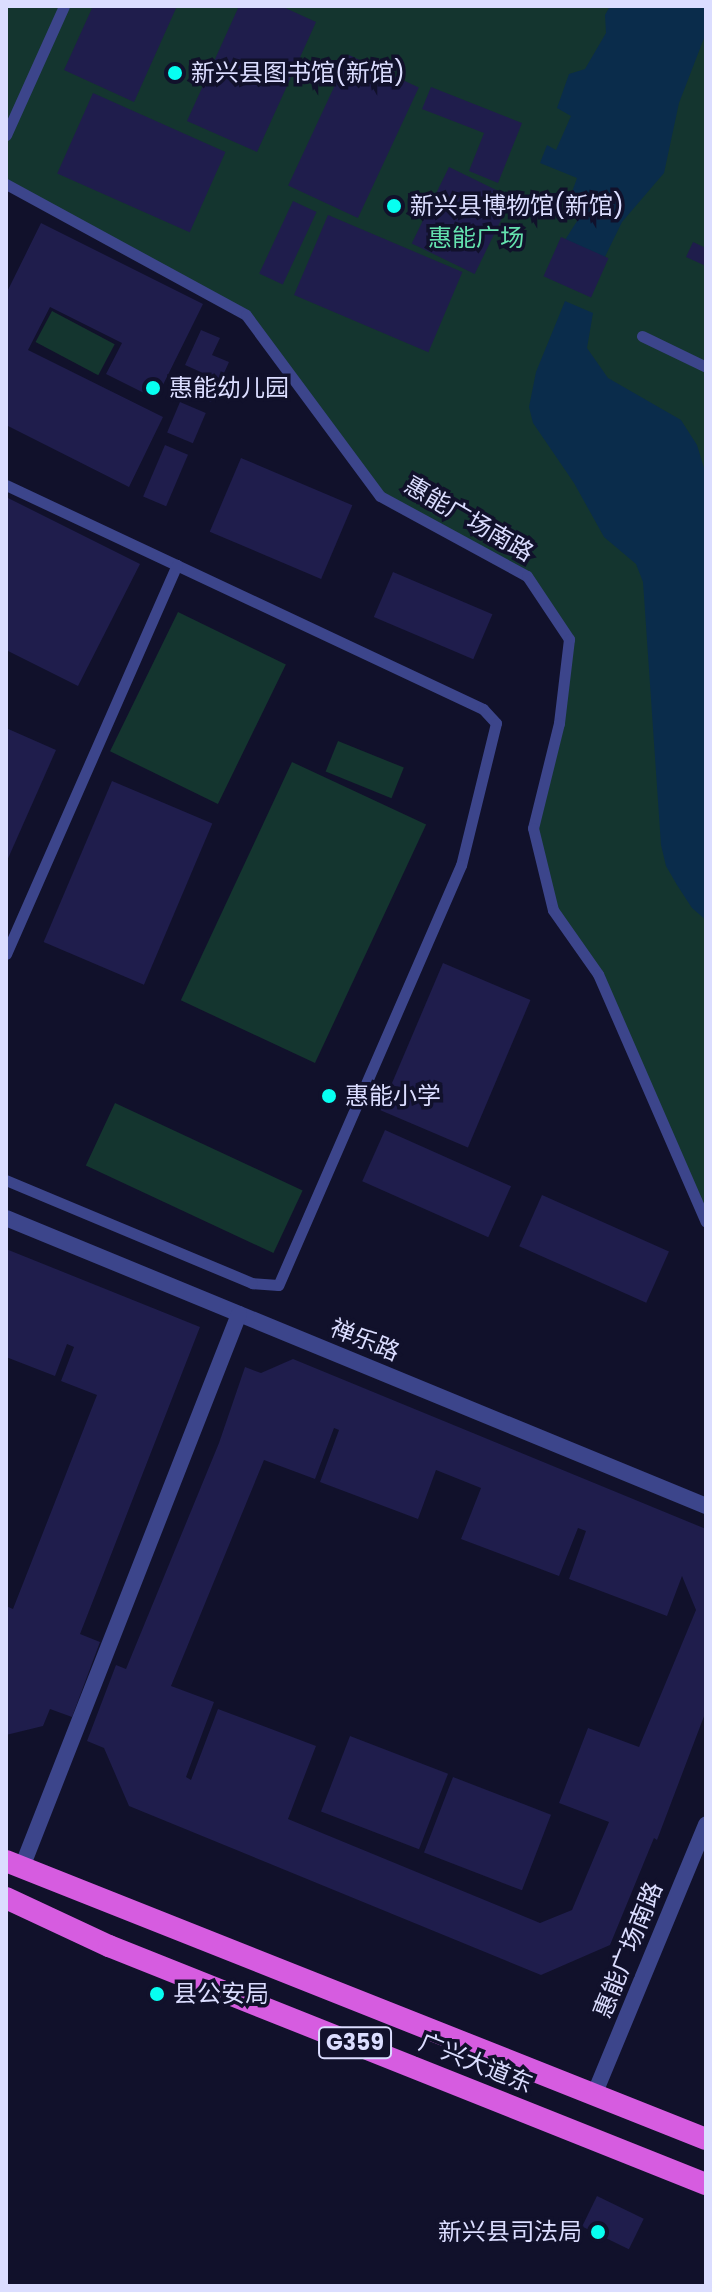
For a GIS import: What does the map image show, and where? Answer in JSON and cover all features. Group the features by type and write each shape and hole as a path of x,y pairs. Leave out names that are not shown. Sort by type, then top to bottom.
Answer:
{"highway":[{"name":"广兴大道东","path":"14,1864 706,2139"},
{"name":"广兴大道东","path":"6,1898 109,1946 706,2184"}],"street":[{"name":"禅乐路","path":"6,1218 706,1506"},
{"path":"14,1864 239,1314"},
{"name":"惠能广场南路","path":"594,2095 706,1824"}],"lane":[{"path":"6,135 64,6"},
{"name":"惠能广场南路","path":"6,184 246,315 380,496 527,576 569,639 559,723 533,828 553,910 598,974 706,1222"},
{"path":"642,336 706,367"},
{"path":"6,485 483,709 496,723 461,865 278,1285 252,1283 6,1180"},
{"path":"6,954 177,565"}],"green space":[{"name":"惠能广场","path":"6,6 706,6 706,1222 598,974 553,910 533,828 559,723 569,639 527,576 380,496 246,315 6,184"},
{"path":"52,311 115,344 98,375 36,342"},
{"path":"178,612 286,665 218,804 110,751"},
{"path":"338,741 404,768 391,798 326,772"},
{"path":"292,762 426,825 315,1063 181,1000"},
{"path":"115,1103 303,1190 273,1253 86,1166"}],"water":[{"path":"610,6 706,6 706,33 679,103 664,173 622,222 596,275 565,240 579,218 566,209 577,178 540,163 547,145 556,150 571,116 557,108 569,74 585,69 606,33 605,15"},
{"path":"565,301 593,313 587,348 608,378 681,420 697,445 704,468 706,920 692,908 677,885 666,866 661,845 643,582 636,564 604,537 574,483 533,423 529,407 536,372"}],"building":[{"path":"93,6 177,6 134,102 64,70"},
{"path":"239,6 281,6 316,22 257,152 187,121"},
{"path":"349,55 419,88 358,218 288,186"},
{"path":"431,87 522,123 498,183 469,171 484,133 422,109"},
{"path":"93,93 225,152 190,232 57,173"},
{"path":"449,167 512,198 475,274 412,243"},
{"path":"293,201 317,212 283,284 259,274"},
{"path":"328,215 462,272 428,352 294,295"},
{"path":"41,223 203,304 156,399 106,374 122,343 50,307 28,350 163,417 129,487 6,425 6,294"},
{"path":"561,237 609,258 591,297 544,276"},
{"path":"693,242 706,248 706,266 686,257"},
{"path":"201,330 220,338 212,355 229,362 211,402 194,395 203,373 185,365"},
{"path":"180,402 206,413 193,443 167,432"},
{"path":"165,445 188,455 166,506 143,497"},
{"path":"241,458 352,505 321,579 210,532"},
{"path":"6,497 140,564 78,686 6,650"},
{"path":"393,572 492,614 473,659 374,617"},
{"path":"6,728 56,750 6,863"},
{"path":"112,781 212,824 144,985 44,942"},
{"path":"443,963 530,1000 468,1147 380,1110"},
{"path":"385,1130 511,1186 488,1237 362,1181"},
{"path":"542,1195 669,1252 646,1303 519,1246"},
{"path":"6,1249 200,1327 80,1634 100,1642 72,1717 50,1709 43,1726 6,1735 6,1606 13,1609 97,1395 61,1381 74,1347 67,1344 55,1376 6,1357"},
{"path":"293,1359 706,1529 706,1711 657,1840 654,1838 610,1945 541,1975 129,1806 104,1748 87,1741 116,1665 126,1669 219,1443 245,1367 261,1373","holes":["334,1428 339,1430 320,1482 418,1519 436,1470 481,1488 461,1539 559,1576 578,1528 586,1531 569,1579 667,1616 682,1576 696,1610 639,1747 588,1728 559,1803 609,1822 572,1910 540,1923 288,1819 316,1746 218,1709 191,1780 186,1777 214,1702 171,1686 264,1460 315,1479"]},
{"path":"350,1736 448,1774 419,1849 321,1812"},
{"path":"453,1777 551,1815 522,1890 424,1853"},
{"path":"597,2196 644,2219 629,2249 582,2227"}],"place":[{"name":"新兴县图书馆(新馆)","path":"175,73"},
{"name":"新兴县博物馆(新馆)","path":"394,206"},
{"name":"惠能幼儿园","path":"153,388"},
{"name":"惠能小学","path":"329,1096"},
{"name":"县公安局","path":"157,1994"},
{"name":"新兴县司法局","path":"598,2232"}]}
